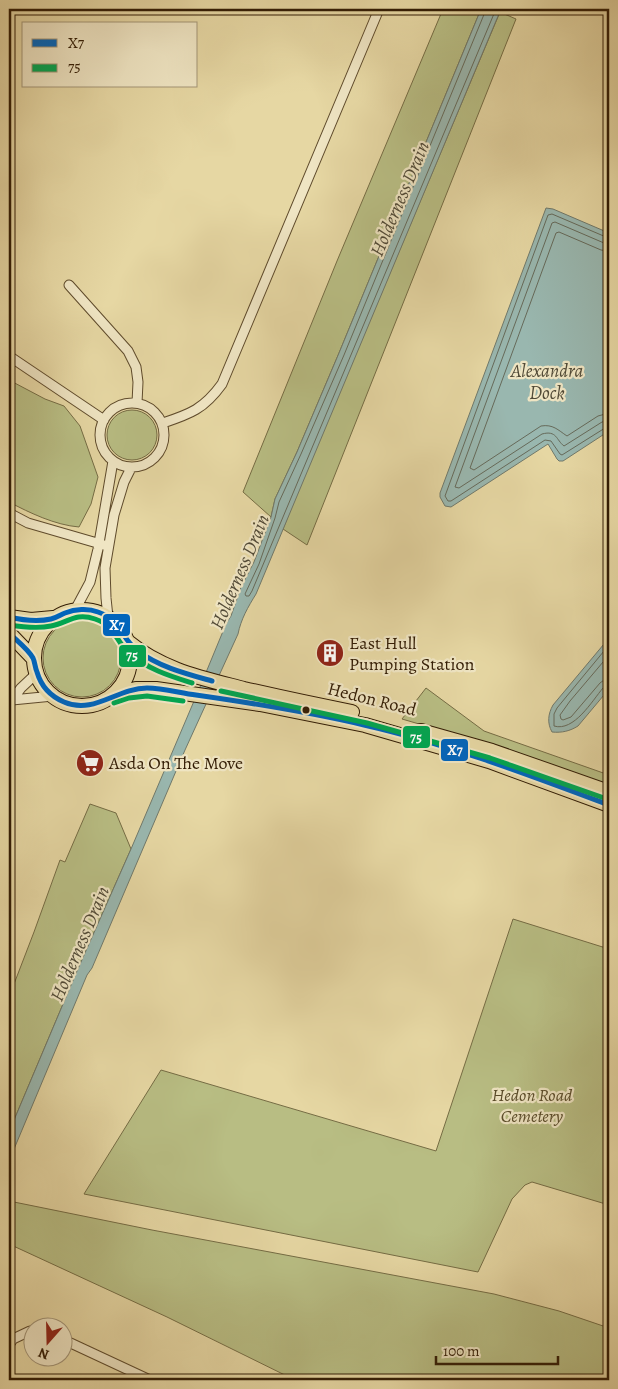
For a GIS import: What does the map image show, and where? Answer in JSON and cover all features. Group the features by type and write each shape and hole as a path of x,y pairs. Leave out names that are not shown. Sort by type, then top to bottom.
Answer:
{"highway":[{"path":"75,610 98,612 108,617 120,628 128,642 130,657 128,672 122,685 112,696 100,703 83,706 64,702 54,696 41,682 33,658 37,641 44,628 54,618 75,610"},
{"path":"9,617 31,620 54,618"},
{"path":"9,633 33,658"},
{"name":"Hedon Road","path":"128,642 150,659 194,676 388,722 492,751 609,792"},
{"name":"Hedon Road","path":"112,696 127,691 147,688 260,704 365,724 489,761 609,805"}],"street":[{"path":"163,423 184,416 199,408 222,384 379,9"},
{"path":"69,285 128,351 136,367 138,382 137,403"},
{"path":"9,356 104,420"},
{"path":"137,403 148,407 157,414 163,423 165,439 159,454 151,462 131,468 113,461 103,449 100,434 104,420 110,412 118,406 137,403"},
{"path":"75,610 90,582 113,461"},
{"path":"108,617 105,568 114,515 121,490 131,468"},
{"path":"9,513 28,523 109,546"},
{"path":"10,701 37,674"},
{"path":"10,701 54,696"},
{"path":"9,1345 14,1339 22,1335"},
{"path":"72,1344 150,1380"}],"green space":[{"path":"443,9 481,9 339,353 275,499 271,517 243,492 337,261"},
{"path":"500,12 516,19 307,545 283,529"},
{"path":"9,380 45,399 64,406 80,426 98,477 91,504 79,527 52,521 9,502"},
{"path":"132,410 142,412 150,417 155,425 157,435 155,445 150,453 142,458 132,460 122,458 114,453 109,445 107,435 109,425 114,417 122,412"},
{"path":"82,619 97,622 110,630 118,643 121,658 118,673 110,686 97,694 82,697 67,694 54,686 46,673 43,658 46,643 54,630 67,622"},
{"path":"426,688 484,731 609,775 609,790 491,745 402,719"},
{"path":"90,804 116,813 131,849 9,1132 9,997 60,860 65,862"},
{"name":"Hedon Road Cemetery","path":"513,919 609,949 609,1205 532,1182 525,1185 512,1199 478,1272 84,1194 161,1070 436,1151"},
{"path":"9,1201 152,1230 494,1294 559,1311 609,1328 609,1380 295,1380 167,1317 9,1244"}],"water":[{"path":"481,9 501,9 256,594 245,613 238,634 185,750 92,968 87,975 9,1161 9,1132 231,616 241,587 254,562 271,517 275,499 339,353"},
{"name":"Alexandra Dock","path":"546,208 553,209 609,233 609,431 563,461 557,459 548,444 451,507 445,506 440,493"},
{"path":"609,638 609,689 578,726 566,731 552,732 549,718 553,705"}],"transit line":[{"name":"X7","path":"9,617 24,620 40,620 53,619 73,611 94,611 112,620 132,646 146,657 173,669 212,681"},
{"name":"75","path":"9,625 40,627 57,625 77,617 95,619 107,626 124,648 136,659 175,678 192,683"},
{"name":"X7","path":"9,633 31,655 39,677 47,690 54,697 64,702 85,705 136,689 153,688 301,712 364,725 426,741 488,761 609,805"},
{"name":"75","path":"221,691 367,723 490,758 607,799"},
{"name":"75","path":"114,703 129,698 147,696 183,701"}],"place":[{"name":"East Hull Pumping Station","path":"330,653"},
{"name":"Asda On The Move","path":"90,763"}],"water label":[{"name":"Holderness Drain","path":"400,199"},
{"name":"Holderness Drain","path":"240,572"},
{"name":"Holderness Drain","path":"80,944"}]}
